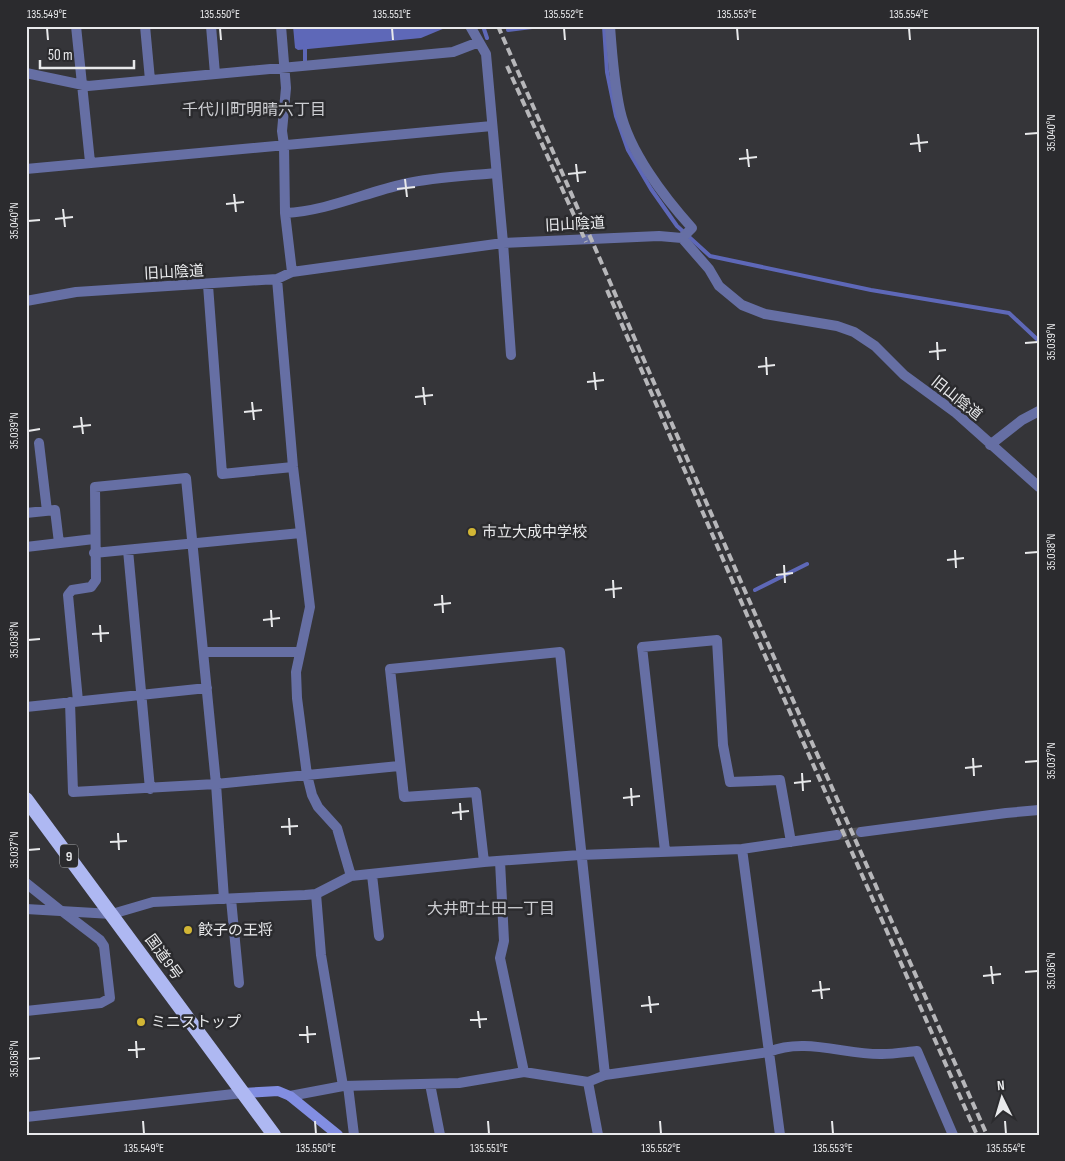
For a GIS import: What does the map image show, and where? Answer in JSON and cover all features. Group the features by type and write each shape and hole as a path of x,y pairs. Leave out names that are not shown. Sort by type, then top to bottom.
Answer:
{"highway":[{"name":"国道9号","path":"26,799 274,1135"}],"main road":[{"path":"243,1093 278,1091 290,1096 338,1135"}],"street":[{"path":"76,26 90,162"},
{"path":"145,26 150,80"},
{"path":"211,26 215,74"},
{"path":"281,26 285,67 282,131 285,213 292,272"},
{"path":"470,26 486,54 511,355"},
{"path":"610,26 620,112 638,154 667,200 692,228 682,238"},
{"path":"26,73 88,86 453,52 479,42"},
{"path":"26,169 492,126"},
{"path":"285,213 303,212 336,204 404,184 496,173"},
{"name":"旧山陰道","path":"26,302 76,292 208,285 277,279 292,272 503,243 649,236 682,238 708,269 719,286 742,305 765,314 837,326 854,332 875,346 904,375 956,413 1039,487"},
{"path":"277,279 293,467 310,607 299,652 296,672 296,698 307,775 318,807 337,828 341,837 351,876"},
{"path":"208,285 222,474 293,467"},
{"path":"990,445 1022,420 1039,411"},
{"path":"39,442 47,511"},
{"path":"239,983 227,899 216,784 207,688 204,652 186,478 95,487 94,553 96,580 91,587 72,590 68,595 74,701 73,792 216,784 399,766"},
{"path":"26,513 55,510 59,543"},
{"path":"94,553 301,533"},
{"path":"26,547 94,539"},
{"path":"128,550 150,789"},
{"path":"665,851 642,648 716,640 723,745 730,782 780,780 791,842"},
{"path":"204,652 299,652"},
{"path":"484,862 476,792 404,798 399,766 390,669 560,652 580,855 605,1075"},
{"path":"26,707 207,688"},
{"path":"861,832 1039,810"},
{"path":"26,909 112,914 153,902 316,894 351,876 484,862 580,855 742,849 837,835"},
{"path":"742,849 780,1135"},
{"path":"500,861 504,941 500,958 524,1072"},
{"path":"372,875 380,936"},
{"path":"26,883 100,940 104,946 110,998 101,1003 26,1011"},
{"path":"316,894 322,955 354,1135"},
{"path":"290,1096 346,1086 460,1083 524,1072 588,1082 605,1075 802,1046 881,1054 917,1050 953,1135"},
{"path":"588,1082 598,1135"},
{"path":"430,1084 440,1135"},
{"path":"26,1117 243,1093"}],"water":[{"path":"293,26 445,26 445,28 421,38 298,50 295,48"}],"waterway":[{"path":"483,26 487,38"},
{"path":"508,30 540,26"},
{"path":"604,26 607,72 616,116 628,150 651,189 677,226 710,256 871,290 1009,313 1039,341"},
{"path":"305,46 305,61"},
{"path":"755,590 807,564"}],"tunnel":[{"path":"837,835 861,832"}],"railway":[{"path":"498,26 780,671 987,1135"},
{"path":"507,66 586,242"},
{"path":"607,290 747,615 977,1135"}],"place":[{"name":"市立大成中学校","path":"472,532"},
{"name":"餃子の王将","path":"188,930"},
{"name":"ミニストップ","path":"141,1022"}],"district":[{"name":"千代川町明晴六丁目","path":"254,109"},
{"name":"大井町土田一丁目","path":"491,908"}]}
